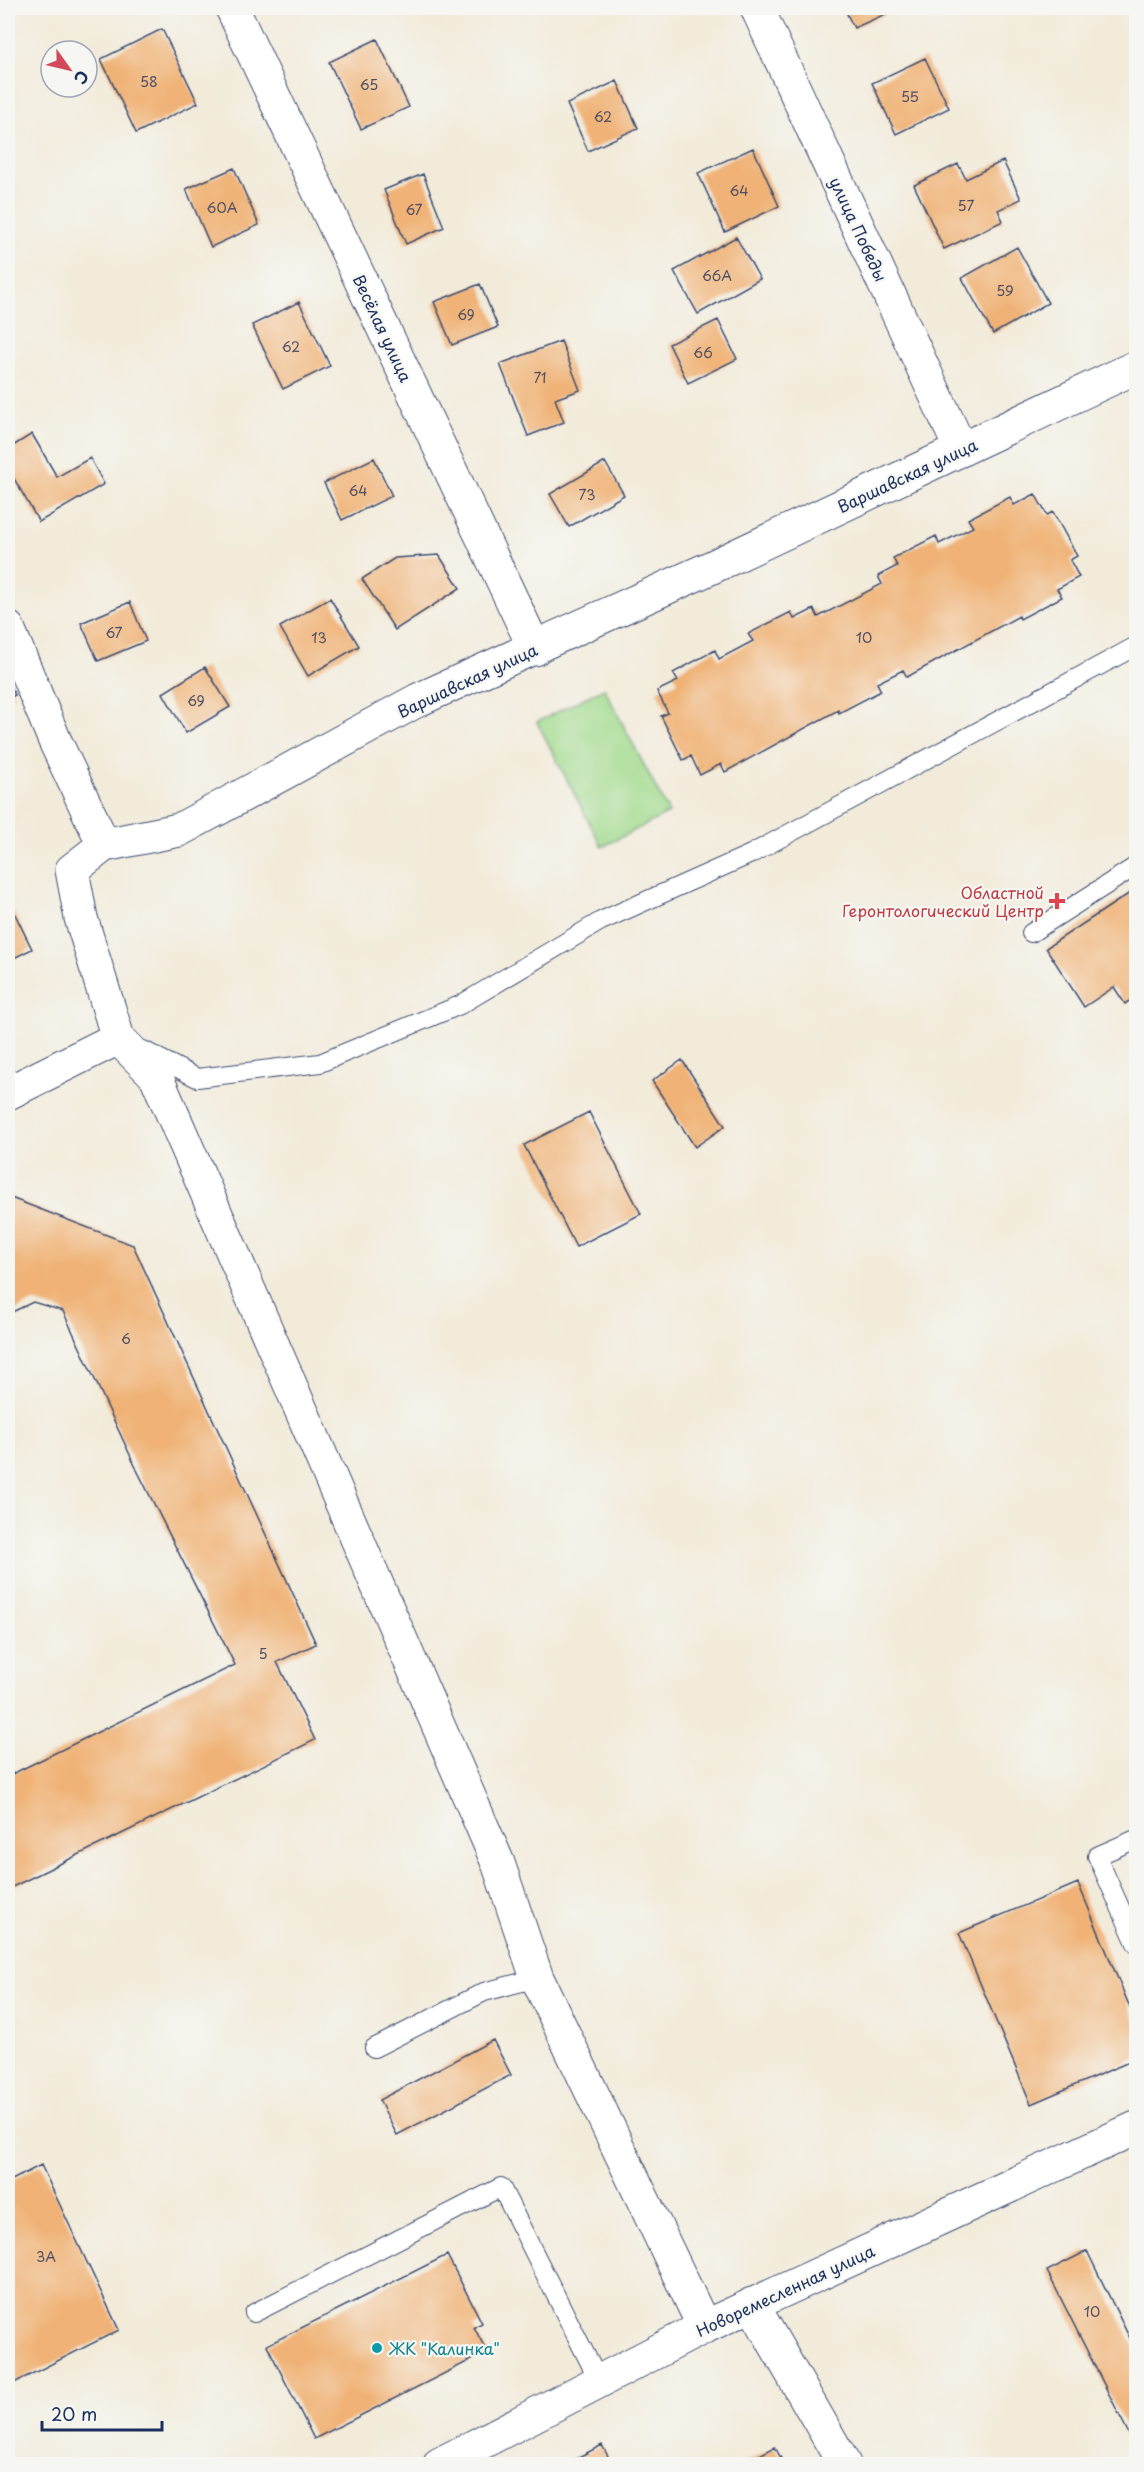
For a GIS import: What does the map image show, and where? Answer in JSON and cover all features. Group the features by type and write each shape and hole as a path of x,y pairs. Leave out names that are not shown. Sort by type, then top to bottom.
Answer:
{"street":[{"name":"Весёлая улица","path":"232,8 535,649"},
{"name":"улица Победы","path":"757,8 961,450"},
{"name":"Варшавская улица","path":"118,1038 81,918 72,870 104,845 179,830 418,700 535,649 1137,367"},
{"path":"8,628 55,741 104,845"},
{"path":"8,1094 118,1038 156,1076 498,1863 537,1978 704,2327"},
{"name":"Новоремесленная улица","path":"440,2464 704,2327 1137,2128"},
{"path":"752,2304 844,2464"}],"lane":[{"path":"118,1038 197,1078 320,1063 460,1005 601,921 751,854 1137,646"},
{"path":"1030,933 1137,866"},
{"path":"1137,1839 1097,1856 1137,1943"},
{"path":"374,2048 484,1992 537,1978"},
{"path":"254,2313 501,2187 599,2381"}],"green space":[{"path":"604,688 669,813 602,847 537,722"}],"building":[{"path":"844,8 888,8 890,12 854,28"},
{"path":"162,29 198,103 136,133 101,59"},
{"path":"377,39 409,107 361,129 329,62"},
{"path":"925,58 949,108 896,134 872,83"},
{"path":"617,81 638,128 588,151 567,104"},
{"path":"753,148 779,206 725,232 698,173"},
{"path":"1003,161 1021,199 998,210 1003,221 944,249 914,185 958,164 966,179"},
{"path":"234,168 259,225 211,247 186,189"},
{"path":"423,174 444,227 406,244 384,190"},
{"path":"736,237 760,279 698,314 674,271"},
{"path":"1017,247 1048,303 993,334 962,278"},
{"path":"480,284 498,327 452,345 434,302"},
{"path":"299,302 330,366 283,389 252,325"},
{"path":"718,320 737,359 688,383 669,344"},
{"path":"561,341 580,390 555,399 564,422 528,436 500,364"},
{"path":"32,434 57,477 90,458 104,484 39,522 8,468 8,449"},
{"path":"374,458 392,496 342,520 324,483"},
{"path":"605,462 624,495 569,527 550,494"},
{"path":"1035,494 1047,515 1053,512 1077,556 1070,560 1079,577 1057,589 1062,597 1020,619 1019,616 907,677 903,670 877,683 881,691 839,713 838,710 725,772 721,764 700,775 691,756 683,760 661,716 668,713 657,691 678,681 673,673 715,650 719,659 753,641 748,634 791,612 794,619 814,609 818,617 882,584 878,576 897,566 893,558 936,536 939,544 973,527 968,519 1010,497 1014,505"},
{"path":"439,555 460,588 395,630 362,579 395,558"},
{"path":"330,598 359,646 308,676 280,627"},
{"path":"130,602 146,641 98,661 81,623"},
{"path":"205,667 230,707 186,733 163,693"},
{"path":"8,683 15,695 8,699"},
{"path":"1136,889 1136,996 1125,1004 1114,987 1084,1007 1046,948"},
{"path":"8,900 32,949 8,961"},
{"path":"682,1060 725,1126 695,1147 652,1081"},
{"path":"589,1112 641,1214 576,1247 524,1145"},
{"path":"11,1198 133,1245 316,1644 277,1662 315,1740 8,1889 8,1776 235,1665 137,1470 63,1311 33,1302 8,1314 8,1200"},
{"path":"1078,1883 1136,2022 1136,2059 1031,2104 959,1933"},
{"path":"493,2040 511,2075 397,2135 379,2100"},
{"path":"41,2165 119,2330 14,2383 8,2369 8,2182"},
{"path":"1087,2251 1136,2351 1136,2448 1047,2271"},
{"name":"ЖК \"Калинка\"","path":"447,2255 482,2323 474,2327 487,2352 314,2439 267,2345"},
{"path":"602,2445 612,2464 565,2464"},
{"path":"775,2447 784,2464 742,2464"}],"place":[{"name":"Областной Геронтологический Центр","path":"1057,901"},
{"name":"ЖК \"Калинка\"","path":"377,2348"}]}
